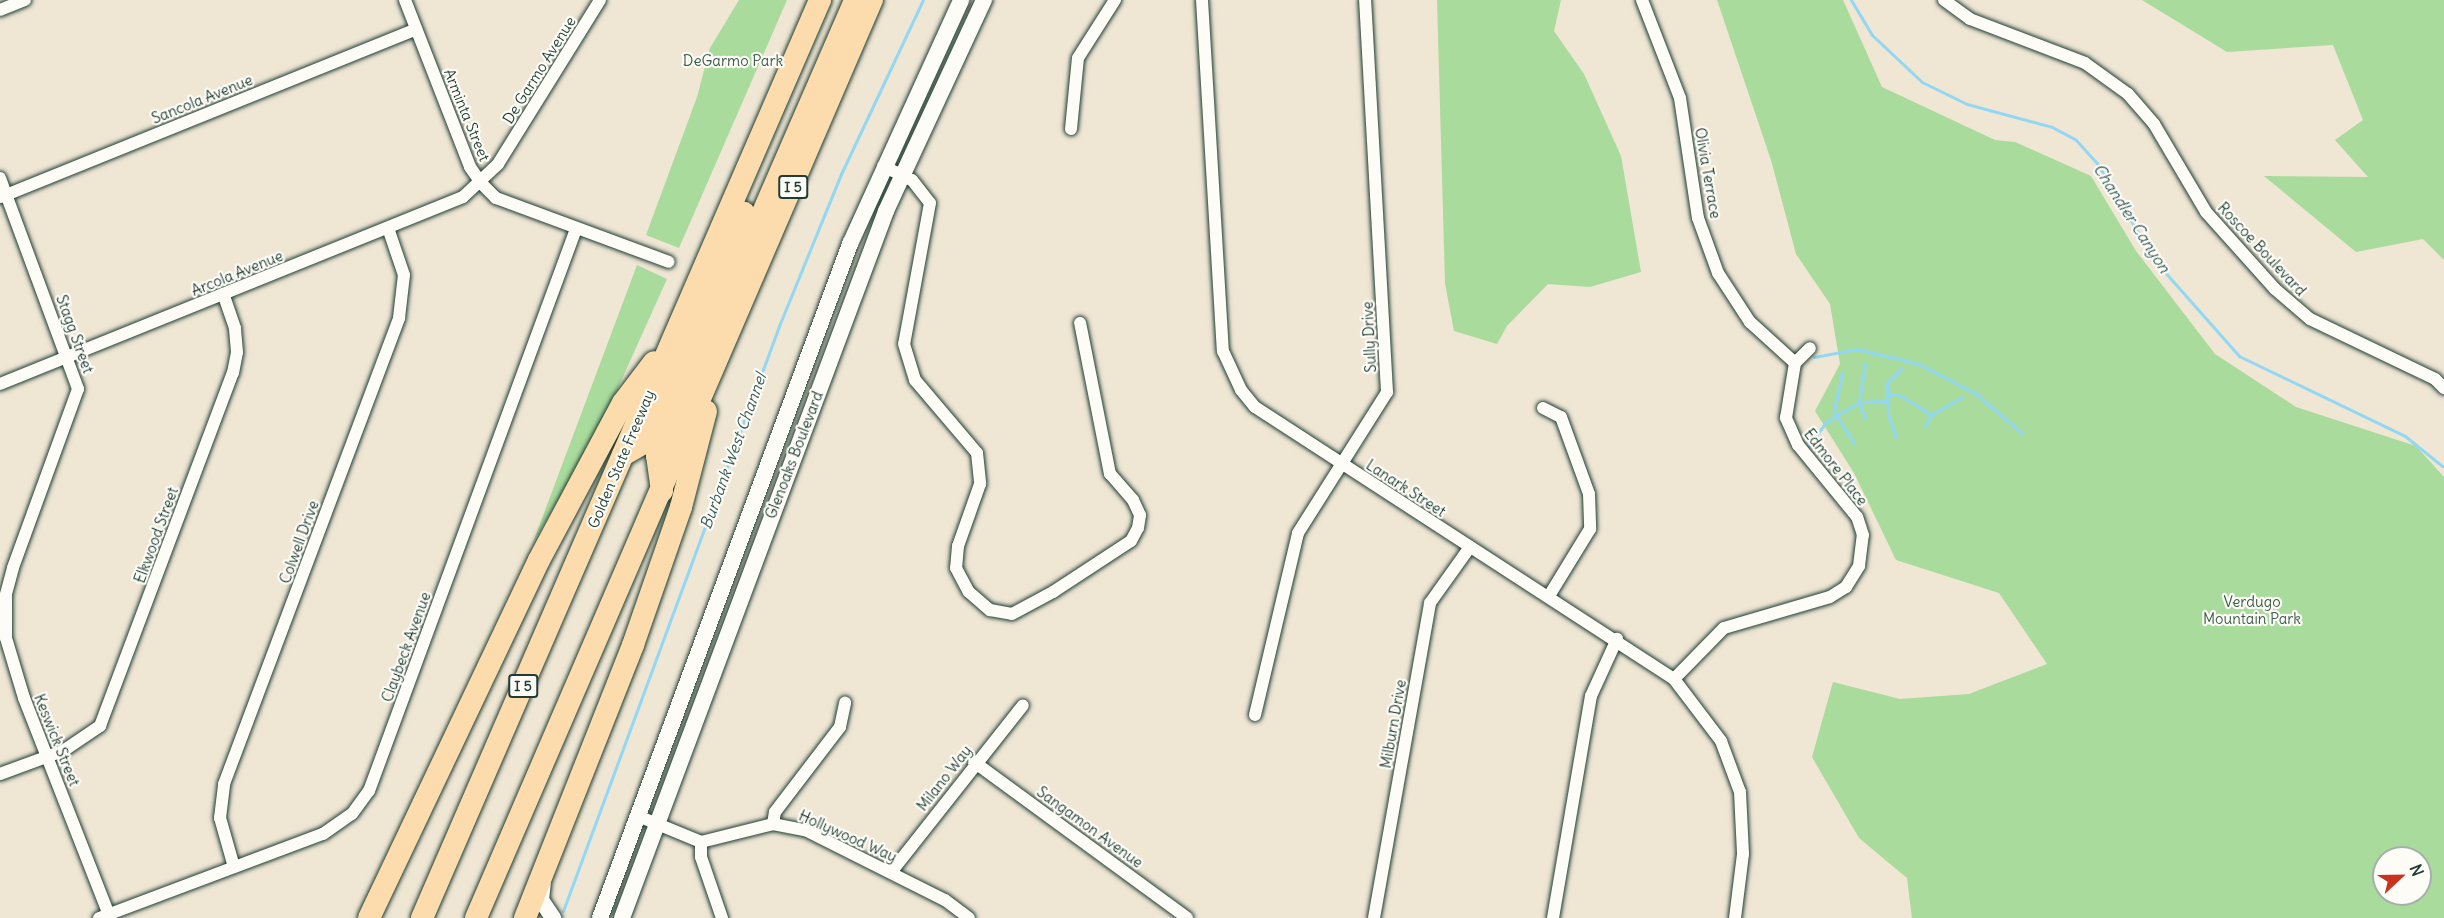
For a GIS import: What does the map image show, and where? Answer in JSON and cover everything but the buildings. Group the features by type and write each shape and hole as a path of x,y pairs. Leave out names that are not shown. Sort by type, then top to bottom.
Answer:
{"highway":[{"name":"Golden State Freeway","path":"422,918 820,0"},
{"path":"623,454 647,441 836,0"},
{"path":"662,493 657,456 855,0"},
{"name":"I 5","path":"476,918 713,375 872,0"},
{"path":"369,918 539,560 623,403 674,334"},
{"path":"525,918 681,507 700,447 713,375"}],"main road":[{"name":"Glenoaks Boulevard","path":"600,918 883,166 961,0"},
{"name":"Glenoaks Boulevard","path":"622,918 901,174 984,0"},
{"path":"722,590 741,597"},
{"path":"544,872 541,900 553,918"}],"street":[{"path":"0,10 26,0"},
{"name":"Arminta Street","path":"405,0 470,167 496,198 669,262"},
{"name":"De Garmo Avenue","path":"482,184 600,0"},
{"path":"1071,129 1078,58 1115,0"},
{"name":"Lanark Street","path":"1202,0 1223,351 1255,407 1338,463 1617,639 1674,679 1721,741 1740,792 1743,854 1735,918"},
{"name":"Sully Drive","path":"1255,715 1298,532 1338,463 1387,392 1365,0"},
{"name":"Olivia Terrace","path":"1642,0 1680,98 1698,218 1718,273 1750,322 1795,363"},
{"name":"Roscoe Boulevard","path":"1944,0 1970,19 2085,63 2128,94 2154,124 2206,212 2275,289 2310,319 2414,368 2444,388"},
{"name":"Sancola Avenue","path":"3,196 416,29"},
{"path":"883,166 901,174 927,195 932,212 904,324 907,362 924,394 973,442 980,464 980,484 958,546 956,568 969,592 990,610 1012,614 1092,569 1131,541 1138,528 1140,515 1133,500 1110,474 1080,323"},
{"name":"Stagg Street","path":"0,178 3,196 76,378 77,401 13,568"},
{"name":"Arcola Avenue","path":"0,384 463,197 482,184"},
{"name":"Colwell Drive","path":"234,867 220,818 224,784 399,318 404,275 388,228"},
{"name":"Claybeck Avenue","path":"106,917 323,834 352,814 369,791 576,229"},
{"name":"Elkwood Street","path":"0,774 48,756 89,737 108,709 233,373 237,352 235,328 223,294"},
{"path":"1795,363 1810,348"},
{"name":"Edmore Place","path":"1674,679 1724,628 1830,597 1846,587 1859,566 1863,535 1853,508 1789,430 1786,398 1795,363"},
{"path":"1543,408 1561,417 1589,494 1590,529 1549,596"},
{"name":"Milburn Drive","path":"1374,918 1430,603 1470,547"},
{"name":"Keswick Street","path":"13,568 3,594 6,638 12,664 106,917"},
{"path":"1553,918 1591,696 1617,639"},
{"path":"773,824 775,812 840,727 845,703"},
{"name":"Milano Way","path":"892,872 974,762 1023,705"},
{"name":"Sangamon Avenue","path":"974,762 1187,918"},
{"path":"638,816 701,842 701,857 723,918"},
{"name":"Hollywood Way","path":"701,842 773,824 805,830 892,872 969,918"}],"green space":[{"name":"DeGarmo Park","path":"739,0 787,0 679,248 646,235 697,97 710,48"},
{"path":"1437,0 1561,0 1554,31 1584,74 1621,156 1641,272 1590,287 1548,284 1507,326 1497,344 1454,331 1445,283"},
{"name":"Verdugo Mountain Park","path":"1717,0 1843,0 1882,87 1995,140 2015,142 2091,176 2136,251 2215,354 2296,407 2416,446 2444,477 2444,918 1912,918 1907,878 1859,838 1812,757 1833,682 1900,699 1969,694 2047,664 1999,593 1896,560 1854,473 1815,411 1840,364 1830,304 1796,254 1771,160"},
{"path":"2142,0 2444,0 2444,260 2423,239 2356,252 2264,176 2368,177 2335,140 2363,120 2333,45 2227,52"},
{"path":"637,265 667,279 603,421 532,545"}],"waterway":[{"name":"Burbank West Channel","path":"563,911 779,326 841,174 923,0"},
{"name":"Chandler Canyon","path":"1851,0 1872,35 1922,82 1967,104 2052,127 2076,140 2097,163 2155,261 2239,356 2405,436 2442,466"},
{"path":"1814,357 1857,349 1919,364 1975,393 2023,434"},
{"path":"1865,363 1859,402 1865,418"},
{"path":"1896,437 1888,415 1887,383 1901,369"},
{"path":"1842,373 1834,412 1854,443"},
{"path":"1887,395 1898,394 1931,415"},
{"path":"1925,426 1931,415 1962,397"},
{"path":"1807,449 1826,422 1859,402 1887,401"}]}
